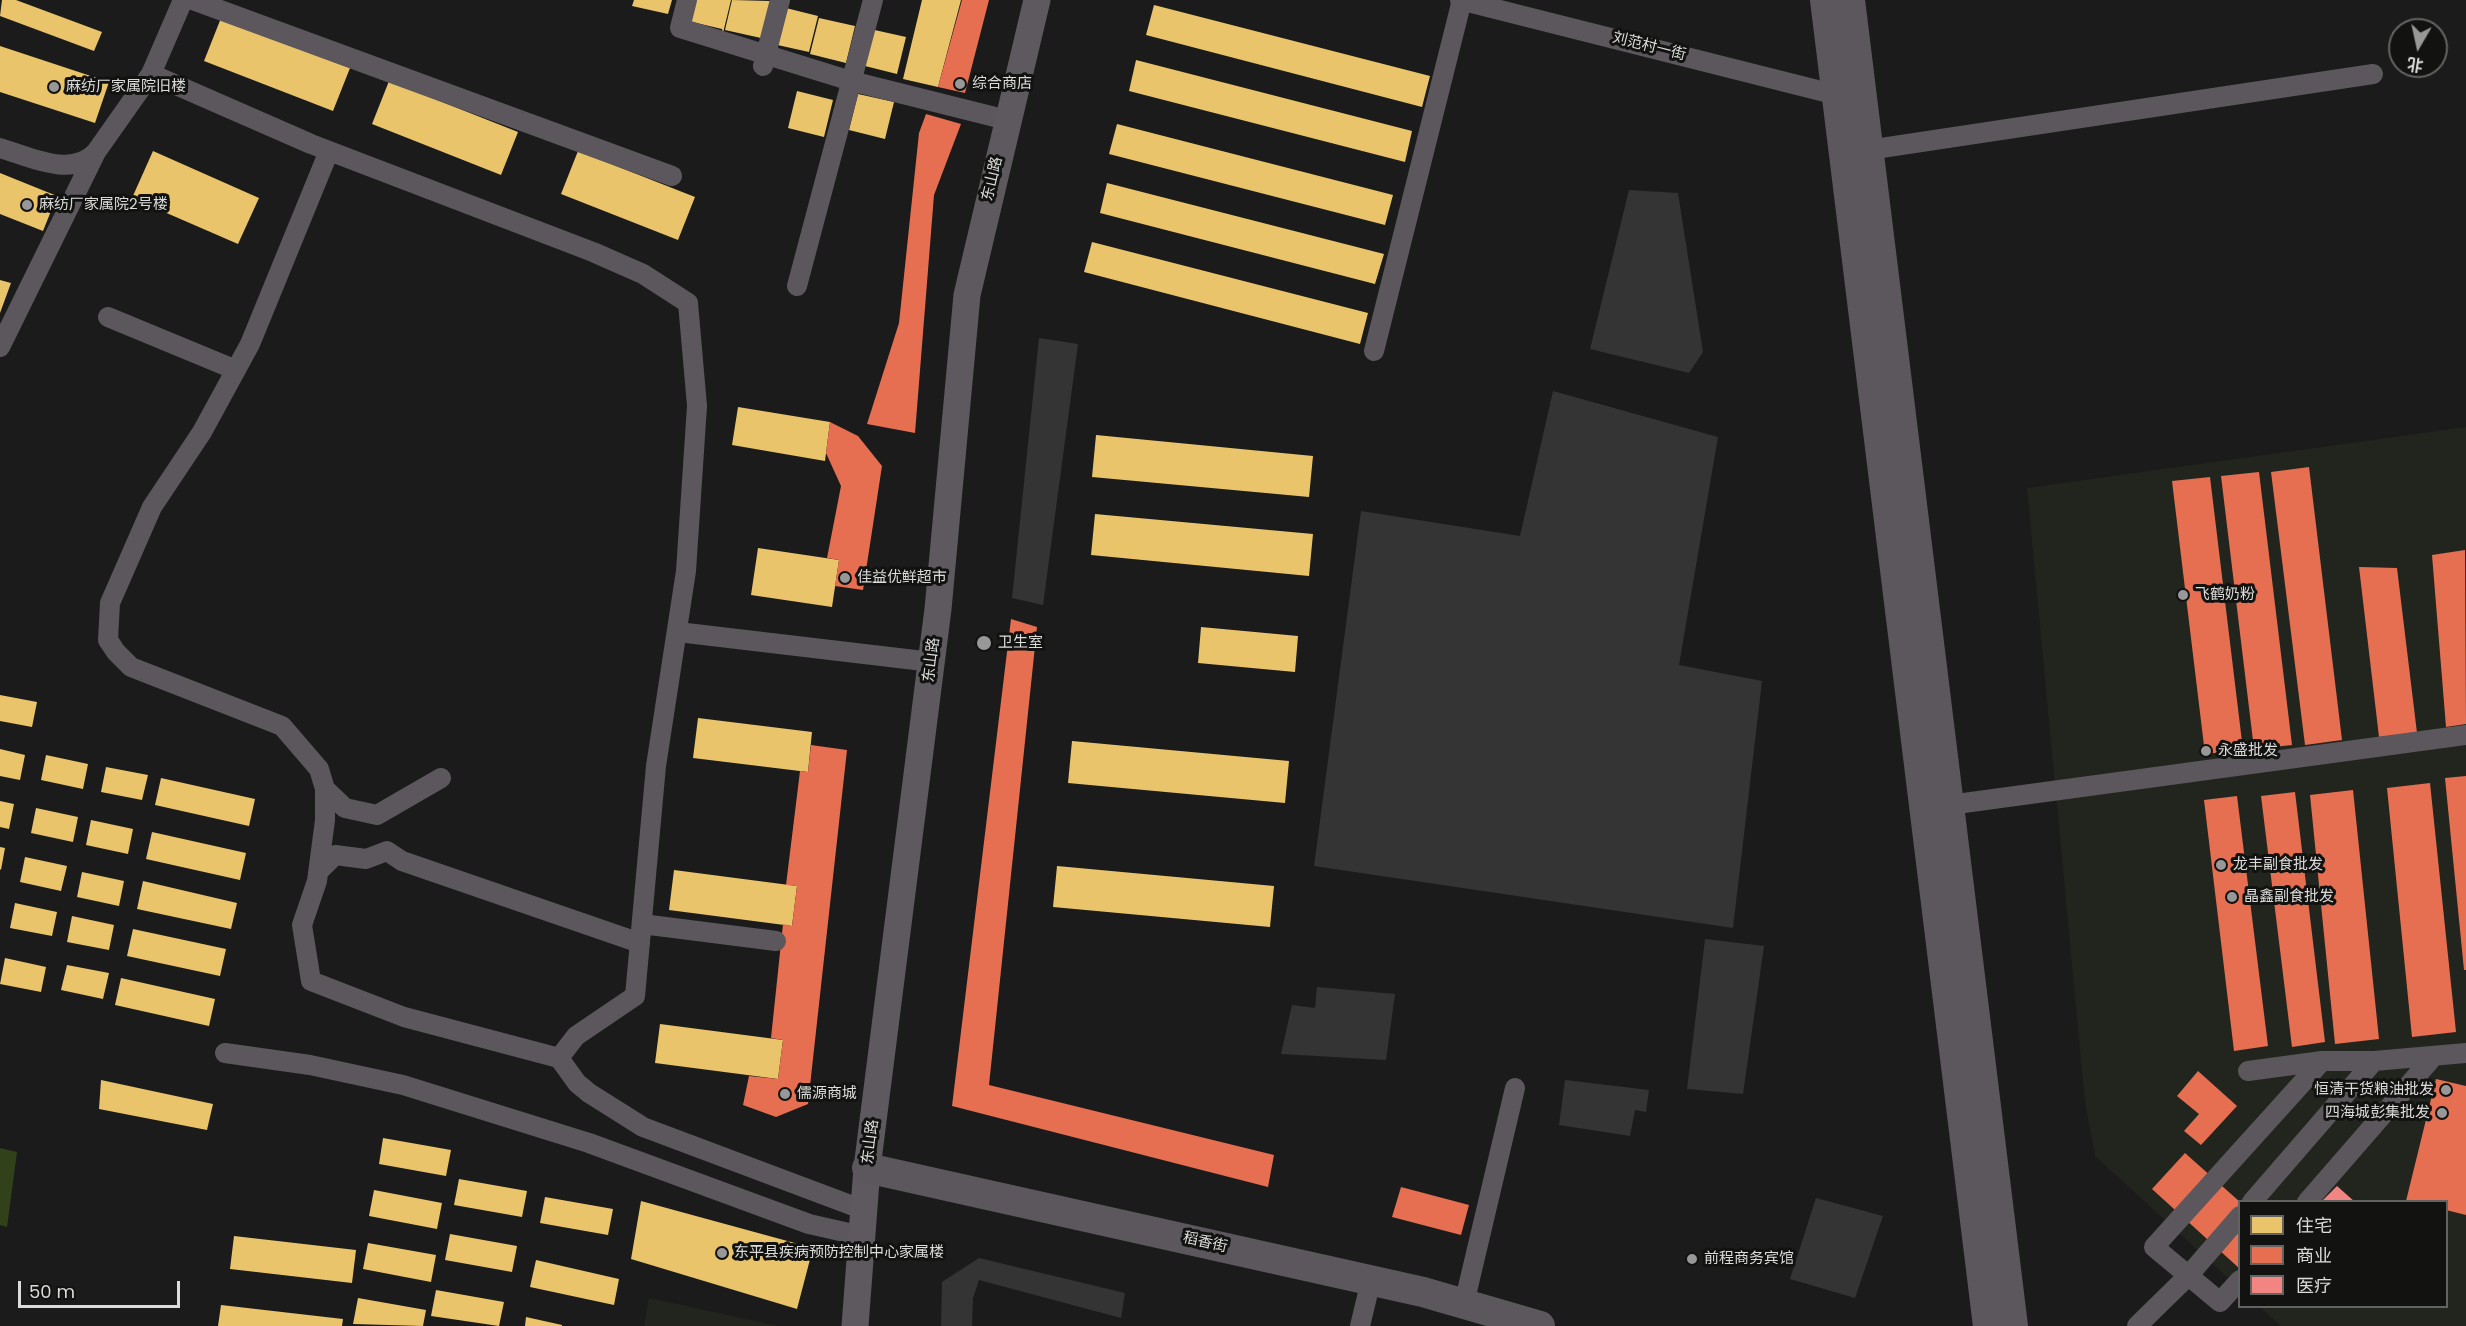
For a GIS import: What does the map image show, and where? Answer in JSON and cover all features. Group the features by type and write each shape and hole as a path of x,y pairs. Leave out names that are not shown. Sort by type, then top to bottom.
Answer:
{"main road":[{"path":"1825,0 1988,1326"},
{"path":"1850,0 2013,1326"},
{"name":"稻香街","path":"867,1168 1371,1280 1540,1326"}],"street":[{"path":"0,347 96,152 151,74 183,0"},
{"path":"193,0 672,176"},
{"path":"687,0 680,28 765,60 1007,120"},
{"path":"765,60 780,0"},
{"path":"797,286 873,0"},
{"name":"东山路","path":"855,1326 867,1168 932,662 967,295 1037,0"},
{"path":"1374,351 1461,0"},
{"name":"刘范村一街","path":"1461,0 1837,95"},
{"path":"151,74 329,151 593,252 643,274 688,303 697,406 686,571 656,766 635,996 576,1036 559,1058"},
{"path":"1868,150 2373,74"},
{"path":"0,148 51,163 71,165 84,163 96,152"},
{"path":"329,151 250,344 202,432 153,507 110,603 108,640 131,667 282,726 319,770 325,789 325,820 318,872 302,925 311,981 404,1017 559,1058 577,1083 589,1093 644,1127 863,1223"},
{"path":"108,317 236,370"},
{"path":"678,632 932,662"},
{"path":"1949,805 2466,735"},
{"path":"325,789 345,808 377,815 441,778"},
{"path":"318,872 335,855 366,859 387,850 402,861 641,934 776,941"},
{"path":"225,1053 310,1065 403,1085 589,1143 809,1224 863,1223"},
{"path":"2248,1071 2322,1061 2374,1061 2466,1053"},
{"path":"2309,1200 2433,1057"},
{"path":"2238,1282 2220,1302 2154,1247 2322,1061"},
{"path":"2254,1200 2374,1061"},
{"path":"1464,1304 1515,1088"},
{"path":"2137,1326 2188,1275 2238,1218"},
{"path":"1360,1326 1371,1280"}],"shaded area":[{"path":"2466,427 2466,1326 2281,1326 2261,1308 2448,1308 2448,1200 2238,1200 2238,1287 2095,1156 2085,1102 2027,488"},
{"path":"649,1298 779,1326 644,1326"}],"green space":[{"path":"0,1148 17,1152 7,1227 0,1225"}],"building: 住宅":[{"path":"2,0 16,0 102,32 94,51 0,16"},
{"path":"634,0 672,0 668,14 632,6"},
{"path":"693,0 731,0 723,33 722,29 688,21"},
{"path":"732,0 770,1 761,38 725,30"},
{"path":"922,0 961,0 938,87 903,79"},
{"path":"1154,5 1430,76 1422,107 1146,35"},
{"path":"782,7 818,16 809,52 773,44"},
{"path":"221,18 350,68 333,111 204,61"},
{"path":"819,18 855,26 846,63 810,54"},
{"path":"870,29 906,37 897,74 861,65"},
{"name":"麻纺厂家属院旧楼","path":"0,46 109,82 95,123 0,92"},
{"path":"1136,60 1412,131 1405,162 1129,91"},
{"path":"389,81 518,132 501,175 372,124"},
{"path":"797,91 833,100 824,137 788,128"},
{"path":"858,94 894,102 885,139 849,130"},
{"path":"1117,124 1393,195 1385,225 1109,154"},
{"path":"153,151 259,198 238,244 132,198"},
{"path":"578,151 695,197 678,240 561,194"},
{"name":"麻纺厂家属院2号楼","path":"0,173 57,196 43,231 0,214"},
{"path":"1107,183 1384,254 1375,284 1100,213"},
{"path":"1092,242 1368,313 1360,344 1084,272"},
{"path":"0,280 11,283 0,313"},
{"path":"738,407 830,422 825,461 732,445"},
{"path":"1096,435 1313,456 1309,497 1092,477"},
{"path":"1095,514 1313,534 1309,576 1091,555"},
{"path":"758,548 839,560 832,607 751,595"},
{"path":"1201,627 1298,636 1295,672 1198,663"},
{"path":"0,695 37,702 32,727 0,721"},
{"path":"698,718 812,732 808,772 693,758"},
{"path":"1072,741 1289,761 1285,803 1068,783"},
{"path":"0,749 25,755 20,780 0,776"},
{"path":"46,755 88,764 83,789 41,780"},
{"path":"106,767 148,775 142,800 101,792"},
{"path":"161,778 255,799 249,826 155,805"},
{"path":"0,801 14,804 9,829 0,827"},
{"path":"36,808 78,817 73,842 31,833"},
{"path":"91,820 133,829 128,854 86,845"},
{"path":"152,832 246,853 240,880 146,859"},
{"path":"0,847 5,848 1,870 0,869"},
{"path":"25,857 67,866 61,891 20,882"},
{"path":"1057,866 1274,886 1270,927 1053,907"},
{"path":"674,870 797,886 792,926 669,910"},
{"path":"82,872 124,881 119,906 77,897"},
{"path":"143,881 237,903 231,929 137,909"},
{"path":"15,903 57,912 52,936 10,928"},
{"path":"72,916 114,925 109,950 67,942"},
{"path":"133,929 226,949 220,976 127,956"},
{"path":"5,958 46,967 41,992 0,984"},
{"path":"67,965 109,973 103,999 61,990"},
{"path":"121,978 215,999 209,1026 115,1005"},
{"path":"660,1024 783,1040 778,1079 655,1063"},
{"path":"101,1080 213,1104 207,1130 99,1109"},
{"path":"383,1138 451,1150 446,1176 379,1164"},
{"path":"459,1179 527,1191 522,1217 454,1205"},
{"path":"374,1190 442,1203 437,1229 369,1216"},
{"path":"545,1197 613,1209 608,1235 540,1223"},
{"name":"东平县疾病预防控制中心家属楼","path":"641,1201 813,1248 797,1309 631,1259"},
{"path":"450,1234 517,1246 512,1272 445,1260"},
{"path":"234,1236 356,1250 352,1283 230,1269"},
{"path":"368,1243 436,1255 431,1282 363,1269"},
{"path":"536,1260 619,1279 614,1305 530,1287"},
{"path":"436,1290 504,1302 499,1326 431,1316"},
{"path":"358,1298 426,1310 423,1326 353,1324"},
{"path":"221,1305 343,1319 342,1326 218,1326"},
{"path":"526,1317 562,1325 562,1326 525,1326"}],"building: 商业":[{"path":"962,0 989,0 965,93 938,87"},
{"path":"926,114 961,124 934,195 915,433 867,424 899,323 919,133"},
{"path":"830,422 858,436 882,466 863,590 835,586 839,560 827,558 841,486 826,453"},
{"path":"2309,467 2342,740 2305,745 2271,472"},
{"path":"2259,472 2292,745 2254,749 2221,476"},
{"path":"2210,477 2243,750 2205,754 2172,481"},
{"path":"2465,550 2466,724 2446,727 2432,555"},
{"path":"2359,567 2397,568 2417,733 2379,737"},
{"path":"1011,619 1037,627 989,1085 1274,1155 1268,1187 952,1106"},
{"path":"811,745 847,750 808,1104 776,1117 743,1105 749,1076 778,1079 783,1040 771,1038 783,924 792,926 797,886 786,885 800,771 808,772"},
{"path":"2466,776 2466,970 2464,970 2445,778"},
{"path":"2430,783 2456,1032 2412,1037 2387,788"},
{"path":"2353,790 2379,1039 2335,1044 2310,795"},
{"path":"2295,792 2325,1042 2292,1047 2261,796"},
{"path":"2237,796 2268,1046 2234,1051 2204,800"},
{"path":"2198,1071 2237,1106 2201,1145 2184,1131 2199,1114 2177,1096"},
{"path":"2436,1079 2466,1086 2466,1215 2448,1210 2448,1200 2406,1200"},
{"path":"2185,1153 2238,1200 2238,1267 2152,1189"},
{"path":"1401,1187 1469,1205 1461,1235 1392,1217"}],"building: 医疗":[{"path":"2337,1186 2353,1200 2323,1200"}],"building: 其他":[{"path":"1629,190 1678,193 1703,352 1689,373 1590,349"},
{"path":"1039,338 1078,344 1043,605 1012,598"},
{"path":"1553,391 1718,437 1679,665 1762,681 1733,928 1314,866 1361,511 1520,536"},
{"path":"1705,939 1764,946 1743,1094 1687,1089"},
{"path":"1317,987 1395,994 1386,1060 1281,1054 1292,1005 1315,1008"},
{"path":"1565,1080 1649,1090 1646,1112 1635,1110 1630,1136 1559,1125"},
{"path":"1816,1198 1883,1216 1855,1298 1790,1279"},
{"path":"979,1258 1125,1293 1121,1318 979,1280 973,1298 972,1326 941,1326 942,1282"}],"place":[{"name":"综合商店","path":"960,84"},
{"name":"麻纺厂家属院旧楼","path":"54,87"},
{"name":"麻纺厂家属院2号楼","path":"27,205"},
{"name":"佳益优鲜超市","path":"845,578"},
{"name":"飞鹤奶粉","path":"2183,595"},
{"name":"卫生室","path":"984,643"},
{"name":"永盛批发","path":"2206,751"},
{"name":"龙丰副食批发","path":"2221,865"},
{"name":"晶鑫副食批发","path":"2232,897"},
{"name":"恒清干货粮油批发","path":"2446,1090"},
{"name":"儒源商城","path":"785,1094"},
{"name":"四海城彭集批发","path":"2442,1113"},
{"name":"东平县疾病预防控制中心家属楼","path":"722,1253"},
{"name":"前程商务宾馆","path":"1692,1259"}]}
